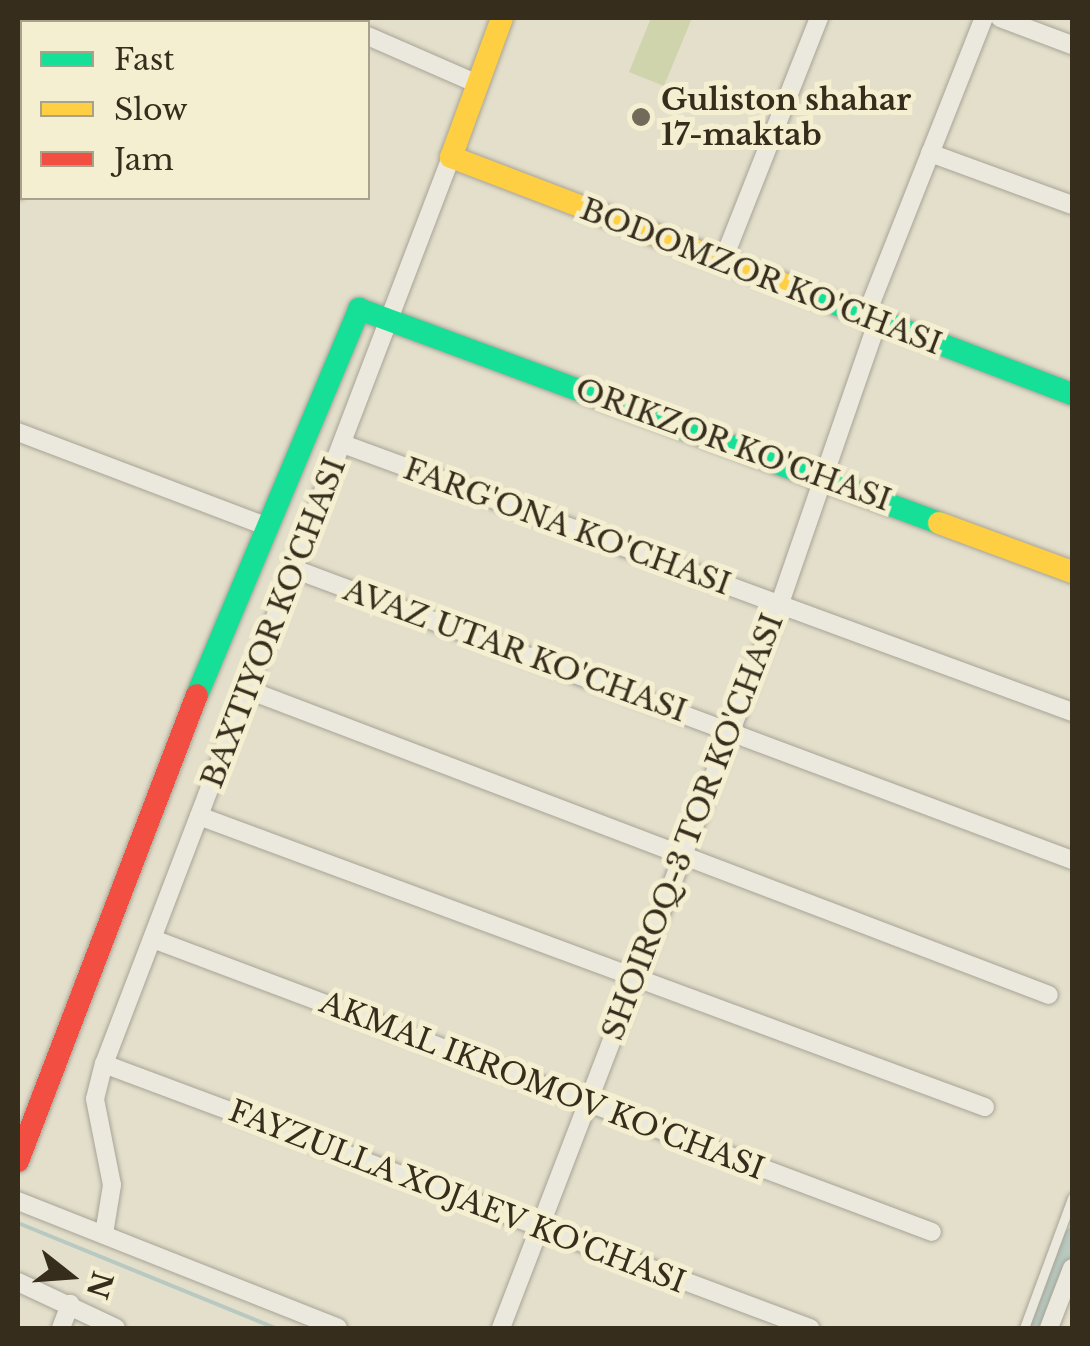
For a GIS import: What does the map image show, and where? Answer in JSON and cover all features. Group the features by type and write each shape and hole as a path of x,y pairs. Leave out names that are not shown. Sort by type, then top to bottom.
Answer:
{"street":[{"name":"BAXTIYOR KO'CHASI","path":"104,1234 112,1185 95,1099 104,1064 246,688 393,320 502,18"},
{"path":"722,262 820,18"},
{"name":"SHOIROQ-3 TOR KO'CHASI","path":"500,1328 779,606 871,320 984,18"},
{"path":"1000,18 1072,45"},
{"path":"370,37 478,84"},
{"path":"930,154 1072,204"},
{"name":"BODOMZOR KO'CHASI","path":"452,157 1072,394"},
{"path":"18,1161 265,526 360,309 393,320"},
{"name":"ORIKZOR KO'CHASI","path":"393,320 1072,572"},
{"path":"18,432 265,526"},
{"name":"FARG'ONA KO'CHASI","path":"343,444 1072,712"},
{"name":"AVAZ UTAR KO'CHASI","path":"294,570 1072,860"},
{"path":"246,688 679,857 1049,995"},
{"path":"199,816 985,1107"},
{"name":"AKMAL IKROMOV KO'CHASI","path":"153,939 932,1232"},
{"name":"FAYZULLA XOJAEV KO'CHASI","path":"104,1064 810,1328"},
{"path":"18,1201 338,1328"},
{"path":"1049,1328 1072,1268"},
{"path":"18,1282 116,1328"},
{"path":"62,1328 70,1304"}],"lane":[{"path":"1024,1328 1072,1198"}],"green space":[{"path":"651,18 692,18 664,86 629,72"}],"waterway":[{"path":"18,1223 275,1328"},
{"path":"1037,1328 1072,1234"}],"traffic: fast":[{"path":"807,293 1072,394"},
{"path":"197,695 359,309 939,523"}],"traffic: slow":[{"path":"502,18 451,157 807,293"},
{"path":"939,523 1072,572"}],"traffic: jam":[{"path":"18,1161 197,695"}],"place":[{"name":"Guliston shahar 17-maktab","path":"641,117"}]}
